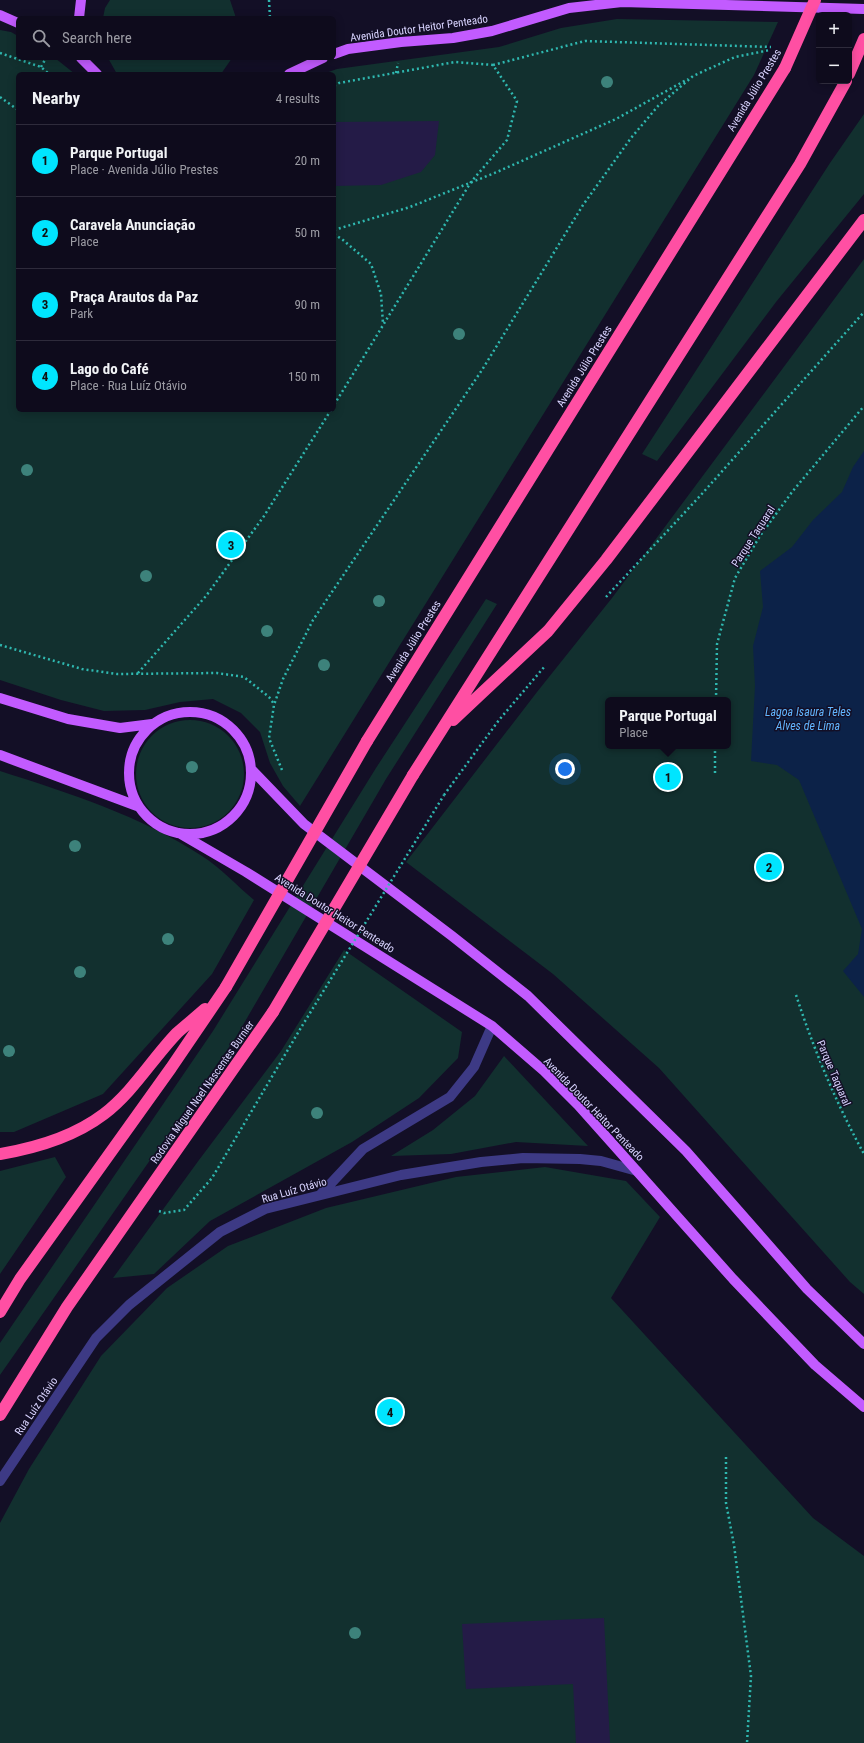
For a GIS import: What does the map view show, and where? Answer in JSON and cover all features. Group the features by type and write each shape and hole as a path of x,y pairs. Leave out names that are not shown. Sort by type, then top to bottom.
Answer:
{"highway":[{"name":"Avenida Júlio Prestes","path":"217,1000 226,987 367,741 785,68 815,0"},
{"path":"852,68 864,39"},
{"path":"441,732 800,164 845,84"},
{"path":"441,732 548,631 606,560 864,220"},
{"name":"Rodovia Miguel Noel Nascentes Burnier","path":"0,1415 67,1307 273,1012 413,776 441,732"},
{"path":"0,1154 24,1150 71,1134 104,1114 125,1094 178,1033 217,1000"},
{"path":"0,1312 25,1272 171,1068 217,1000"}],"main road":[{"path":"79,16 81,0"},
{"name":"Avenida Doutor Heitor Penteado","path":"336,53 348,50 401,42 453,38 492,31 569,8 622,2 864,9"},
{"path":"0,15 16,22"},
{"path":"83,60 95,72"},
{"path":"293,72 319,60"},
{"path":"0,698 68,719 120,728 152,724 168,716 187,712 206,714 223,722 237,734 247,750 251,769 249,790 240,808 226,823 207,832 186,835 166,830 150,820 137,806 130,790 128,771 131,754 139,738 152,724"},
{"path":"0,755 137,806"},
{"path":"251,769 304,824 452,936 528,996 686,1151 802,1284 864,1344"},
{"name":"Avenida Doutor Heitor Penteado","path":"179,833 246,872 492,1026 544,1071 578,1105 733,1279 814,1365 864,1407"}],"street":[{"path":"321,1194 363,1149 450,1097 474,1067 492,1026"},
{"name":"Rua Luíz Otávio","path":"0,1481 96,1338 129,1305 220,1232 265,1209 321,1194 432,1170 481,1162 523,1158 595,1160 638,1171"}],"path":[{"path":"269,0 270,16"},
{"path":"336,85 339,83 455,62 493,65 585,41 777,48 735,57 693,76 616,119 471,182 410,207 336,229"},
{"path":"0,52 16,58"},
{"path":"22,60 41,67 47,72"},
{"path":"41,67 45,60"},
{"path":"336,402 471,182 507,140 517,100 493,65"},
{"path":"284,774 269,738 274,705 283,679 313,620 482,370 584,205 632,138 658,106 693,76"},
{"path":"0,97 16,109"},
{"path":"336,235 371,264 381,294 383,325"},
{"path":"603,600 700,496 864,312"},
{"name":"Parque Taquaral","path":"716,697 717,644 735,578 760,536 792,492 864,406"},
{"path":"138,673 206,596 242,547 264,516 330,412"},
{"path":"0,646 82,669 117,674 217,673 244,677 270,698 274,705"},
{"path":"140,1202 164,1213 184,1210 212,1178 302,1026 444,795 500,720 546,665"},
{"path":"715,749 715,775"},
{"name":"Parque Taquaral","path":"796,995 808,1031 832,1090 864,1154"},
{"path":"726,1457 726,1503 734,1545 752,1676 747,1743"}],"green space":[{"path":"110,0 230,0 235,16 103,16 105,8"},
{"path":"617,19 778,22 754,75 300,806 283,786 270,763 260,732 241,713 213,699 180,702 145,710 104,711 61,700 0,680 0,30 11,32 16,35 16,60 58,60 72,72 16,72 16,412 336,412 336,72 329,72 337,69 499,47 561,28"},
{"path":"109,60 231,60 222,72 116,72"},
{"path":"864,114 864,194 776,302 657,461 642,454 830,163"},
{"path":"864,259 864,1294 850,1282 659,1068 553,974 406,862 537,692 612,598"},
{"path":"486,599 497,604 386,779 236,1037 0,1375 0,1343 213,1031 376,768"},
{"path":"190,720 211,724 228,736 240,753 244,774 240,795 228,812 211,824 190,828 169,824 152,812 140,795 136,774 140,753 152,736 169,724"},
{"path":"0,771 78,797 129,817 154,829 202,856 254,900 212,974 103,1094 14,1132 0,1132"},
{"path":"344,950 462,1032 458,1058 419,1098 352,1142 210,1221 154,1274 113,1278 281,1051"},
{"path":"504,1056 588,1146 516,1142 451,1154 391,1156 433,1130 475,1096"},
{"path":"55,1157 66,1177 0,1274 0,1171"},
{"path":"545,1167 626,1181 660,1217 611,1298 813,1518 864,1556 864,1743 0,1743 0,1523 29,1469 101,1356 167,1288 228,1246 326,1208 456,1177"}],"water":[{"name":"Lagoa Isaura Teles Alves de Lima","path":"864,451 864,997 843,971 858,954 862,929 799,780 777,765 751,761 755,686 753,646 763,607 760,571 792,547 813,520 842,492 853,467"}],"building":[{"path":"439,121 435,155 421,172 381,185 336,186 336,122"},
{"path":"604,1618 610,1743 576,1743 573,1684 466,1689 462,1624"}],"place":[{"name":"Praça Arautos da Paz","path":"231,545"},
{"name":"Parque Portugal","path":"668,777"},
{"name":"Caravela Anunciação","path":"769,867"},
{"name":"Lago do Café","path":"390,1412"}]}
